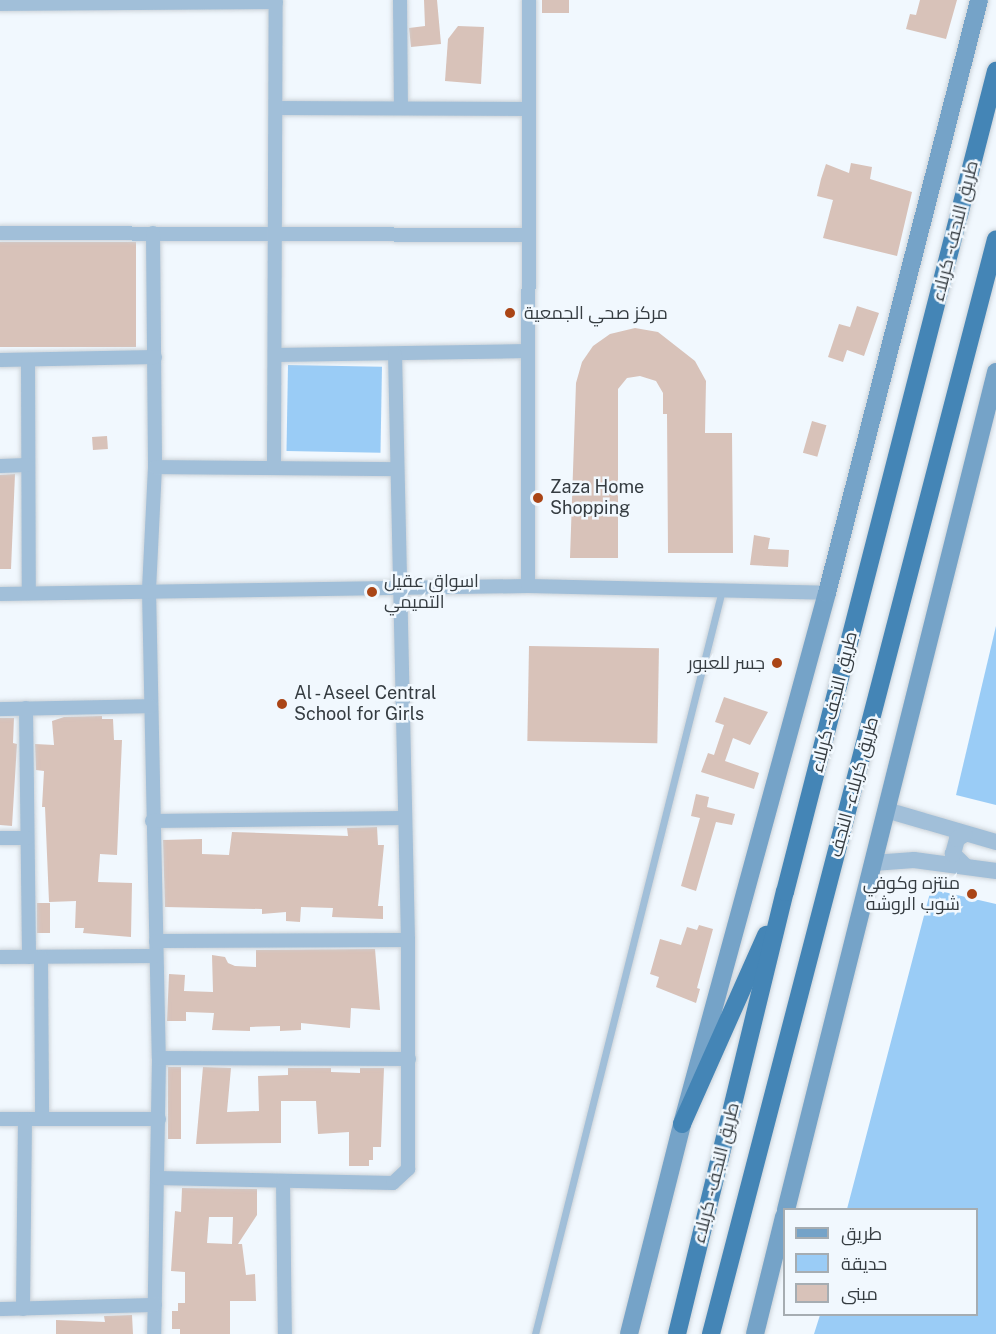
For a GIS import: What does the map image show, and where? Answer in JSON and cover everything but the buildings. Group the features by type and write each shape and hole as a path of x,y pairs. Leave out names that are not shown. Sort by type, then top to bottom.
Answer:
{"highway":[{"name":"طريق النجف - کربلاء","path":"676,1334 785,892 996,71"},
{"name":"طريق کربلاء - النجف","path":"711,1334 996,239"},
{"path":"681,1124 785,892"}],"main road":[{"path":"629,1334 681,1124 827,593 979,0"},
{"path":"786,1208 996,372"},
{"path":"755,1334 783,1221"}],"street":[{"path":"400,0 401,108"},
{"path":"528,586 529,0"},
{"path":"0,4 276,1 277,232 274,467"},
{"path":"276,108 528,109"},
{"path":"0,233 277,232 528,235"},
{"path":"153,233 155,467 149,590 152,821 159,1058 154,1334"},
{"path":"275,356 527,351"},
{"path":"157,1178 382,1184 402,1178 409,1158 408,940 398,587 395,355"},
{"path":"0,360 155,357"},
{"path":"28,361 29,593"},
{"path":"0,466 27,465"},
{"path":"155,467 397,469"},
{"path":"0,594 528,586 827,593"},
{"path":"0,709 151,706"},
{"path":"26,708 27,838 42,1119"},
{"path":"886,810 996,842"},
{"path":"152,821 405,818"},
{"path":"964,834 957,839 953,854 964,865"},
{"path":"0,838 27,838"},
{"path":"873,863 908,860 964,865 996,871"},
{"path":"156,941 408,940"},
{"path":"0,957 156,956"},
{"path":"159,1058 409,1059"},
{"path":"0,1119 159,1119"},
{"path":"23,1309 25,1119"},
{"path":"283,1181 285,1334"},
{"path":"0,1309 155,1305"}],"lane":[{"path":"535,1334 722,590"}],"green space":[{"path":"288,365 382,367 380,453 286,451"},
{"path":"996,626 996,805 956,795"},
{"path":"931,889 996,904 996,1334 814,1334 820,1316 978,1316 978,1208 847,1208"}],"place":[{"name":"مركز صحي الجمعية","path":"510,313"},
{"name":"Zaza Home Shopping","path":"538,498"},
{"name":"اسواق عقيل التميمي","path":"372,592"},
{"name":"جسر للعبور","path":"777,663"},
{"name":"Al - Aseel Central School for Girls","path":"282,704"},
{"name":"منتزه وكوفي شوب الروشه","path":"972,894"}]}
